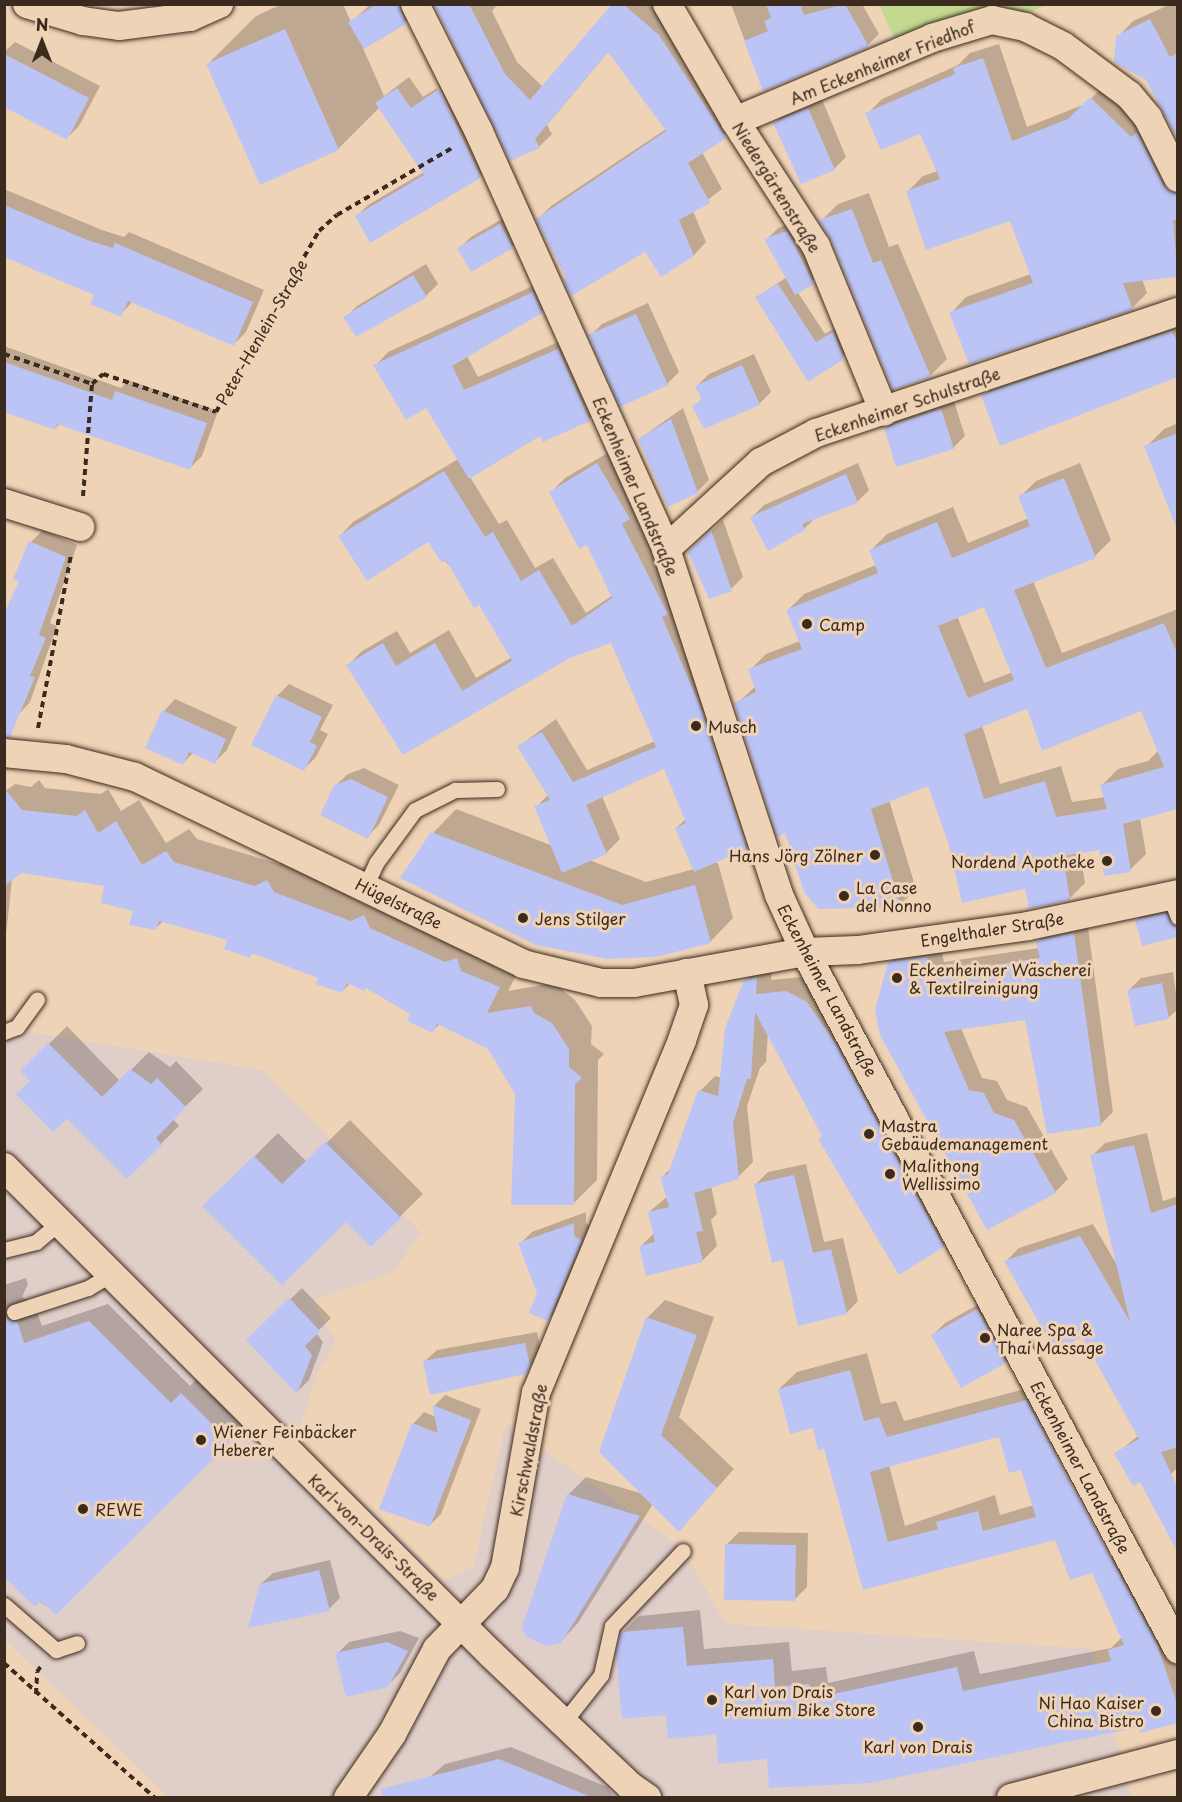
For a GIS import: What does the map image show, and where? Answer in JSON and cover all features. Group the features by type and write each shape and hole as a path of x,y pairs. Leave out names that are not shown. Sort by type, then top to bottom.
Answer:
{"street":[{"path":"27,4 83,21 119,26 190,17 219,4"},
{"name":"Eckenheimer Landstraße","path":"415,4 479,132 666,549 779,896 805,952 1178,1649"},
{"name":"Niedergärtenstraße","path":"667,4 735,121 816,246 884,412"},
{"name":"Am Eckenheimer Friedhof","path":"735,121 932,38 992,20 1025,27 1063,46 1129,95 1148,118 1178,178"},
{"name":"Eckenheimer Schulstraße","path":"666,549 760,462 816,434 1178,312"},
{"path":"4,503 78,527"},
{"name":"Hügelstraße","path":"18,754 90,763 135,777 523,964 557,975 601,983 634,983 805,952"},
{"name":"Engelthaler Straße","path":"805,952 858,950 1028,926 1174,902"},
{"name":"Kirschwaldstraße","path":"348,1797 392,1734 437,1648 495,1589 505,1568 536,1393 682,1040 694,1005 687,973"},
{"name":"Karl-von-Drais-Straße","path":"4,1167 563,1723 630,1786 647,1797"},
{"path":"1011,1797 1178,1754"}],"lane":[{"path":"365,887 376,863 415,810 454,790 497,789"},
{"path":"4,1032 17,1027 37,999"},
{"path":"4,1250 36,1242 59,1222"},
{"path":"14,1312 88,1288 111,1274"},
{"path":"563,1723 601,1675 612,1626 683,1551"},
{"path":"4,1605 56,1650 77,1643"}],"path":[{"name":"Peter-Henlein-Straße","path":"92,384 103,374 216,412 319,231 337,215 479,132"},
{"path":"4,354 92,384 78,527 18,754"},
{"path":"4,1663 36,1694 155,1797"},
{"path":"36,1694 40,1667"}],"shaded area":[{"path":"4,1028 263,1070 421,1233 393,1272 312,1301 336,1341 317,1374 297,1437 444,1581 473,1567 506,1423 683,1549 726,1624 1092,1649 1131,1796 169,1797 5,1640"}],"green space":[{"path":"879,5 1046,5 907,66"}],"building":[{"path":"377,4 399,4 406,24 364,49 348,22"},
{"path":"434,4 469,4 505,74 530,100 612,4 623,4 659,35 726,138 688,163 710,203 679,220 694,256 661,277 645,252 571,296 563,279 566,277 536,219 666,131 608,52 535,139 540,148 510,161"},
{"path":"766,4 800,4 804,15 845,4 869,47 763,91 744,41 768,31 764,21 771,18"},
{"path":"1150,19 1170,57 1178,53 1178,140 1146,80 1114,62 1116,36"},
{"path":"285,29 339,150 260,185 206,64"},
{"path":"4,54 89,98 67,140 4,107"},
{"path":"983,58 1012,141 1068,119 1090,97 1131,137 1137,133 1163,185 1178,194 1178,219 1173,220 1178,277 1123,283 1133,310 969,364 949,312 1033,283 1010,221 926,250 906,191 940,179 920,134 881,150 865,113 955,74 953,68"},
{"path":"397,88 411,108 439,89 480,175 479,179 370,243 355,216 424,175 375,103"},
{"path":"808,108 835,170 801,184 773,123"},
{"path":"4,205 90,241 113,248 115,243 253,302 234,346 128,301 121,317 90,304 94,295 4,257"},
{"path":"852,209 873,263 881,260 931,377 893,390 831,240 819,220"},
{"path":"500,224 513,248 471,272 457,248"},
{"path":"787,231 814,284 795,295 764,239"},
{"path":"413,275 427,297 356,337 343,317"},
{"path":"778,284 816,342 833,332 844,359 808,382 755,297"},
{"path":"533,292 542,313 452,366 464,390 558,349 590,421 543,442 540,436 469,479 426,408 406,420 373,365"},
{"path":"636,314 668,385 620,407 588,335"},
{"path":"1172,331 1178,345 1178,377 1000,446 981,395"},
{"path":"4,362 112,400 115,391 207,423 190,470 57,424 55,430 4,412"},
{"path":"742,365 760,405 704,429 692,406 702,400 695,386"},
{"path":"941,409 954,449 896,467 884,428"},
{"path":"671,419 698,493 668,507 638,439"},
{"path":"1178,433 1178,526 1176,527 1144,446"},
{"path":"597,463 630,519 622,524 668,614 662,617 700,706 747,849 694,872 675,828 686,823 664,769 586,805 607,854 562,873 534,806 550,800 517,746 542,732 573,782 656,747 611,643 570,658 403,755 346,665 383,643 396,666 435,643 462,691 512,661 479,605 474,608 446,560 442,563 428,542 367,581 338,536 444,471 485,537 493,532 521,581 539,570 572,626 612,598 587,545 579,549 549,492"},
{"path":"846,474 858,503 802,524 805,530 768,551 750,517"},
{"path":"1064,478 1096,558 1014,590 1046,668 1164,623 1178,655 1178,809 1123,824 1131,872 1104,876 1099,850 1063,856 1070,900 1029,909 1025,889 962,903 948,842 928,786 871,809 901,907 818,909 804,892 785,833 777,837 734,703 756,692 748,669 802,649 786,610 878,573 869,550 937,522 952,558 1030,526 1018,496","holes":["984,607 1014,680 968,698 938,626","1027,709 1042,751 1141,711 1164,767 1100,785 1107,809 1056,817 1045,781 984,799 964,734"]},
{"path":"711,530 732,591 709,599 688,552"},
{"path":"29,541 66,557 39,635 46,638 30,676 35,677 10,737 4,737 4,614 19,581 13,579"},
{"path":"276,695 322,717 310,742 317,746 304,771 251,745"},
{"path":"162,710 226,739 215,764 189,752 183,765 145,748"},
{"path":"351,779 388,797 368,839 320,815 334,785"},
{"path":"4,788 22,810 77,816 85,810 98,833 116,821 142,865 166,851 174,862 255,886 267,880 274,892 351,921 364,915 370,928 445,962 457,958 461,971 500,987 487,1013 531,1006 534,1013 552,1023 569,1049 569,1067 582,1078 575,1084 574,1205 511,1205 515,1094 488,1049 437,1024 433,1033 407,1021 410,1014 366,988 364,991 347,983 342,993 316,984 318,978 252,953 250,958 224,949 227,940 159,921 156,930 129,925 133,911 101,903 104,886 22,873 4,886"},
{"path":"431,832 622,905 695,885 711,943 656,957 607,959 536,945 400,878"},
{"path":"1166,913 1176,927 1178,937 1142,946 1135,920"},
{"path":"1074,933 1101,1126 1047,1134 1025,1020 944,1032 969,1090 984,1093 994,1113 1014,1120 1056,1193 987,1230 880,1035 875,1010 888,962 927,957 931,975 1040,958 1036,941"},
{"path":"757,977 756,994 786,991 807,1002 835,1043 944,1247 899,1275 818,1139 823,1138 755,1012 751,1079 747,1079 733,1123 739,1179 694,1193 703,1231 696,1232 703,1262 646,1276 639,1246 655,1242 648,1212 669,1207 660,1177 668,1174 698,1090 718,1096 725,1028 744,980"},
{"path":"1162,983 1169,1019 1135,1026 1127,990"},
{"path":"48,1043 102,1097 130,1069 151,1084 157,1078 186,1107 156,1138 162,1145 127,1179 67,1119 53,1132 16,1094 30,1081 20,1071"},
{"path":"325,1142 401,1218 371,1247 346,1222 282,1285 202,1206 254,1156 282,1184"},
{"path":"1134,1145 1151,1213 1178,1204 1178,1447 1161,1452 1178,1488 1178,1553 1140,1482 1133,1486 1114,1453 1139,1439 1082,1337 1055,1351 1004,1261 1080,1236 1130,1322 1090,1155"},
{"path":"794,1175 813,1253 831,1249 847,1314 798,1326 783,1260 772,1263 754,1184"},
{"path":"574,1223 574,1236 582,1240 548,1321 529,1313 537,1293 518,1243"},
{"path":"289,1298 320,1331 305,1346 312,1355 297,1394 246,1340"},
{"path":"977,1309 1006,1363 961,1388 931,1335"},
{"name":"REWE","path":"4,1312 8,1320 17,1321 24,1343 89,1321 171,1403 181,1393 230,1442 56,1615 41,1601 35,1607 4,1577"},
{"path":"646,1317 697,1335 661,1435 717,1488 679,1532 599,1452"},
{"path":"525,1343 530,1365 526,1374 430,1395 423,1361"},
{"path":"850,1370 864,1421 879,1417 887,1437 1026,1400 1157,1644 1178,1707 1178,1723 1140,1733 1139,1727 870,1783 769,1788 767,1759 718,1764 716,1734 668,1739 666,1715 622,1719 616,1651 621,1632 683,1627 687,1666 773,1659 775,1687 809,1684 811,1699 957,1667 963,1691 1111,1661 1108,1650 1124,1645 1092,1573 1070,1580 1055,1540 863,1590 824,1449 818,1450 813,1428 790,1434 778,1389","holes":["999,1437 1009,1473 1021,1470 1036,1517 983,1531 978,1511 936,1522 938,1529 888,1542 870,1472"]},
{"path":"432,1405 471,1420 430,1527 379,1509 412,1423 438,1433"},
{"path":"567,1494 640,1516 561,1643 547,1646 526,1637 522,1627"},
{"path":"725,1544 796,1545 795,1601 724,1600"},
{"path":"319,1570 330,1611 248,1628 260,1584"},
{"path":"387,1642 408,1651 388,1687 346,1697 335,1653"},
{"path":"499,1759 591,1797 382,1797 381,1789"}],"place":[{"name":"Camp","path":"807,624"},
{"name":"Musch","path":"696,726"},
{"name":"Hans Jörg Zölner","path":"875,855"},
{"name":"Nordend Apotheke","path":"1107,861"},
{"name":"La Case del Nonno","path":"844,896"},
{"name":"Jens Stilger","path":"523,918"},
{"name":"Eckenheimer Wäscherei & Textilreinigung","path":"897,978"},
{"name":"Mastra Gebäudemanagement","path":"869,1134"},
{"name":"Malithong Wellissimo","path":"890,1174"},
{"name":"Naree Spa & Thai Massage","path":"985,1338"},
{"name":"Wiener Feinbäcker Heberer","path":"201,1440"},
{"name":"REWE","path":"83,1509"},
{"name":"Karl von Drais Premium Bike Store","path":"712,1700"},
{"name":"Ni Hao Kaiser China Bistro","path":"1156,1711"},
{"name":"Karl von Drais","path":"918,1727"}]}
